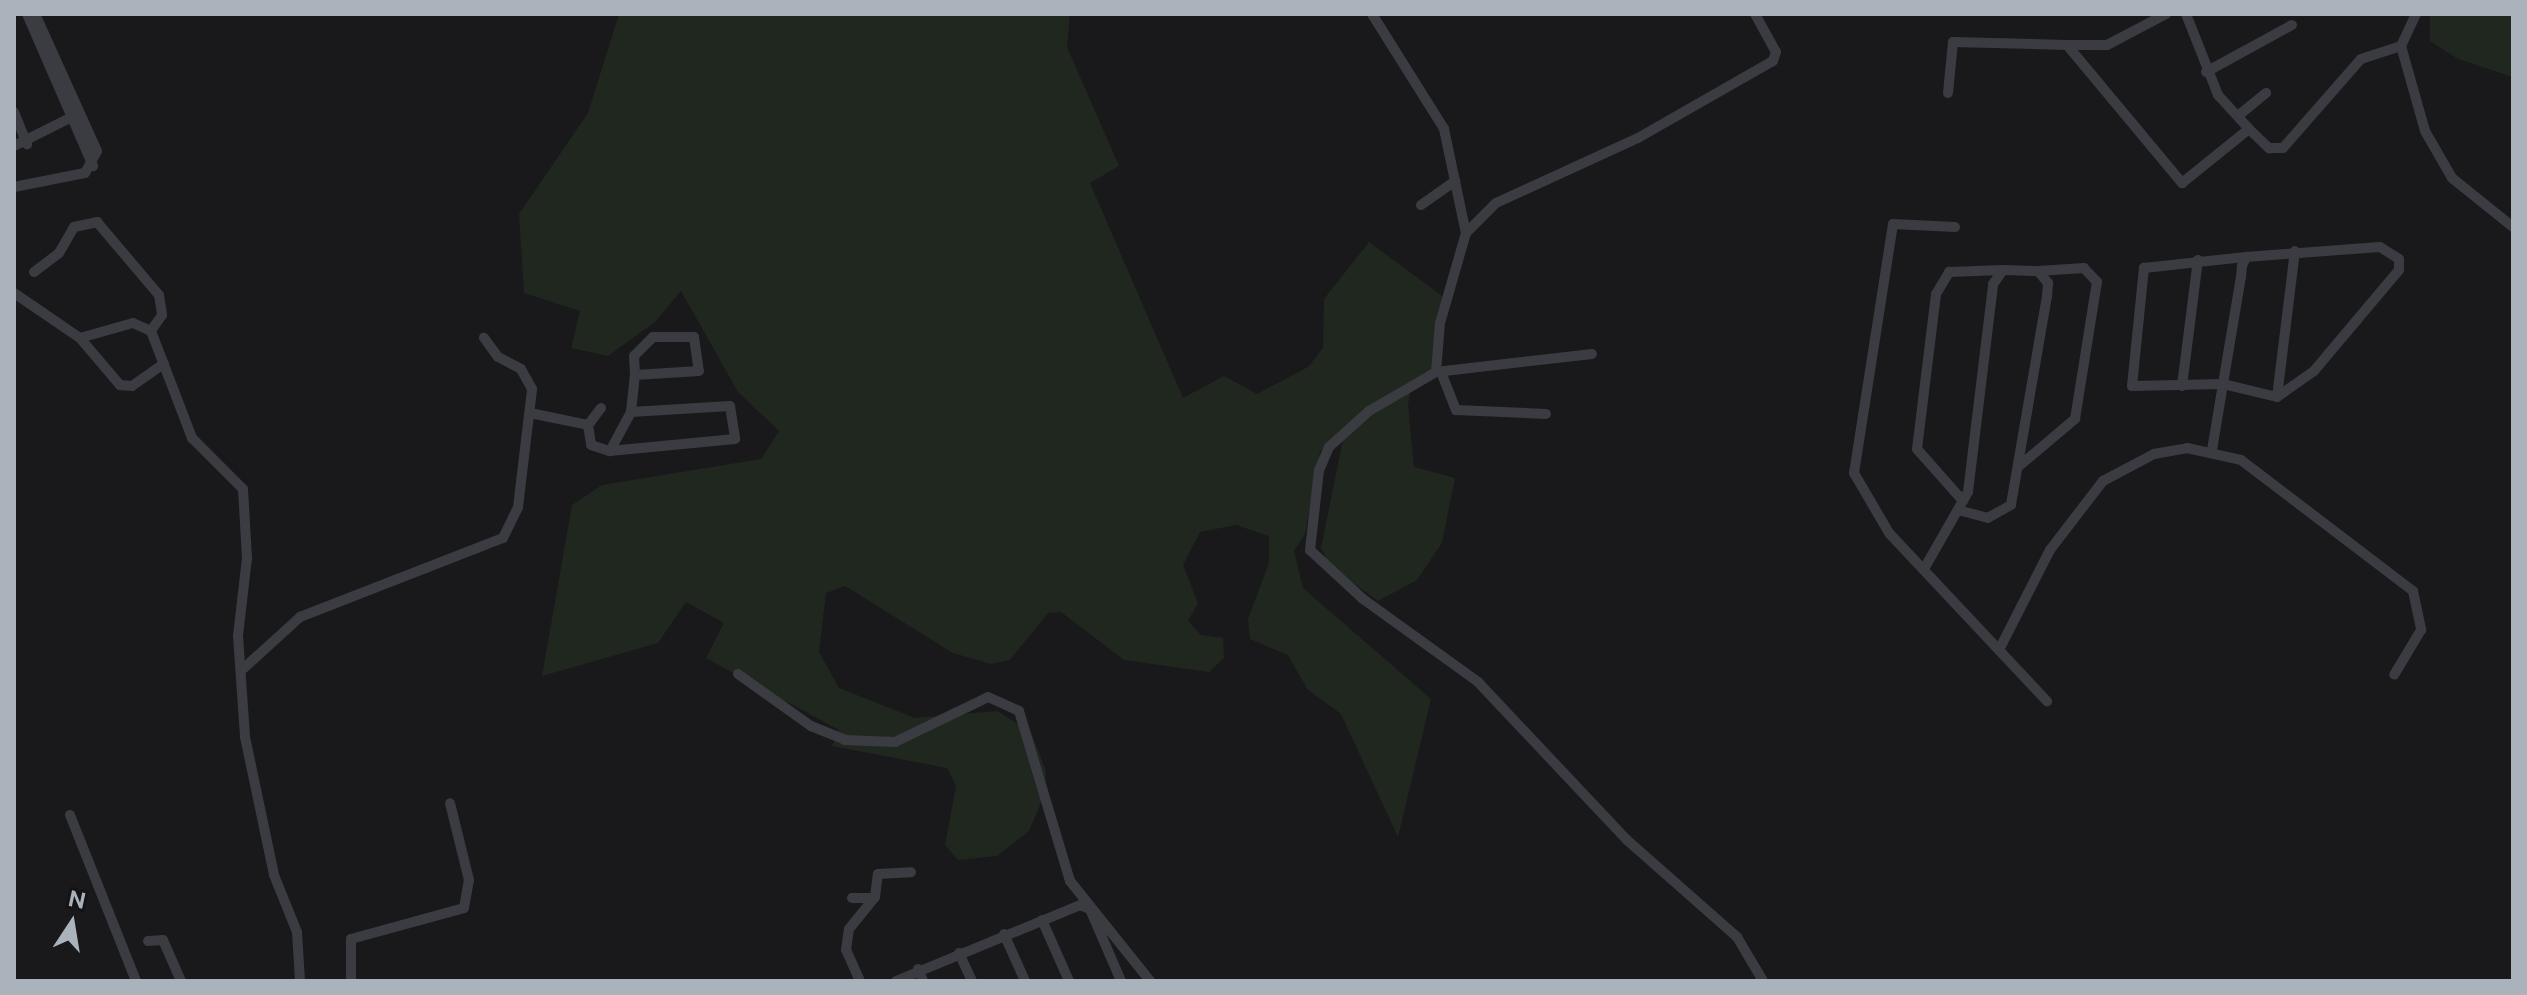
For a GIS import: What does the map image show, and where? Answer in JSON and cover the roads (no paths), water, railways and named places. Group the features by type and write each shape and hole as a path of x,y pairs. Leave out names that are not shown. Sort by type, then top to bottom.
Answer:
{"street":[{"path":"27,14 93,166"},
{"path":"35,14 96,142 93,166"},
{"path":"1372,14 1444,129 1466,233 1440,323 1439,372 1456,410 1546,414"},
{"path":"1466,233 1496,203 1638,138 1773,61 1776,52 1755,14"},
{"path":"1948,93 1953,42 2107,45 2166,14"},
{"path":"2186,14 2206,72 2249,129 2269,148 2283,148 2361,59 2401,46"},
{"path":"2416,14 2401,46 2436,151 2452,178 2513,226"},
{"path":"2206,72 2292,25"},
{"path":"2067,45 2175,181 2188,182 2249,129"},
{"path":"2239,115 2266,93"},
{"path":"14,112 27,145"},
{"path":"14,146 27,145 72,117"},
{"path":"14,187 93,166"},
{"path":"1421,205 1455,181"},
{"path":"34,272 59,253 74,227 97,222 159,295 162,315 151,331"},
{"path":"1955,227 1893,224 1854,454 1859,492 1924,569 2047,701"},
{"path":"2380,247 2399,259 2399,270 2314,371 2277,397 2223,384 2132,386 2143,272 2151,264 2246,257 2380,247"},
{"path":"2277,397 2295,251"},
{"path":"2212,450 2246,257"},
{"path":"2182,386 2198,260"},
{"path":"2018,467 2075,419 2097,282 2084,268 1949,272 1936,294 1917,449 1961,505 2001,516 2011,505 2047,296 2038,271"},
{"path":"1924,569 1961,505 1993,284 2003,270"},
{"path":"14,293 80,338 120,385 132,386 164,364"},
{"path":"80,338 133,323 151,331 192,438 243,489 247,558 238,636 244,668 249,766 274,875 294,920 300,981"},
{"path":"610,451 631,412 634,356 653,337 696,340 696,373 635,375"},
{"path":"244,668 300,617 503,538 518,507 530,413 527,377 484,338"},
{"path":"1592,354 1439,372 1369,411 1329,447 1319,470 1310,550 1363,599 1478,682 1627,840 1737,937 1763,981"},
{"path":"588,425 594,448 610,451 735,439 730,406 631,412"},
{"path":"588,425 601,408"},
{"path":"530,413 588,425"},
{"path":"2000,648 2050,550 2103,481 2154,454 2212,450 2275,482 2413,591 2421,630 2394,675"},
{"path":"738,674 811,726 845,740 895,742 988,697 1005,701 1019,711 1048,827 1090,909 1121,981"},
{"path":"351,981 351,939 464,908 469,880 450,803"},
{"path":"70,815 136,981"},
{"path":"860,981 846,936 874,898 878,874 911,872"},
{"path":"852,898 874,898"},
{"path":"896,981 918,969 1042,920 1065,906 1090,909 1150,981"},
{"path":"1042,920 1069,981"},
{"path":"1004,934 1025,981"},
{"path":"148,941 163,940 181,981"},
{"path":"959,953 972,981"},
{"path":"918,969 923,981"}]}
